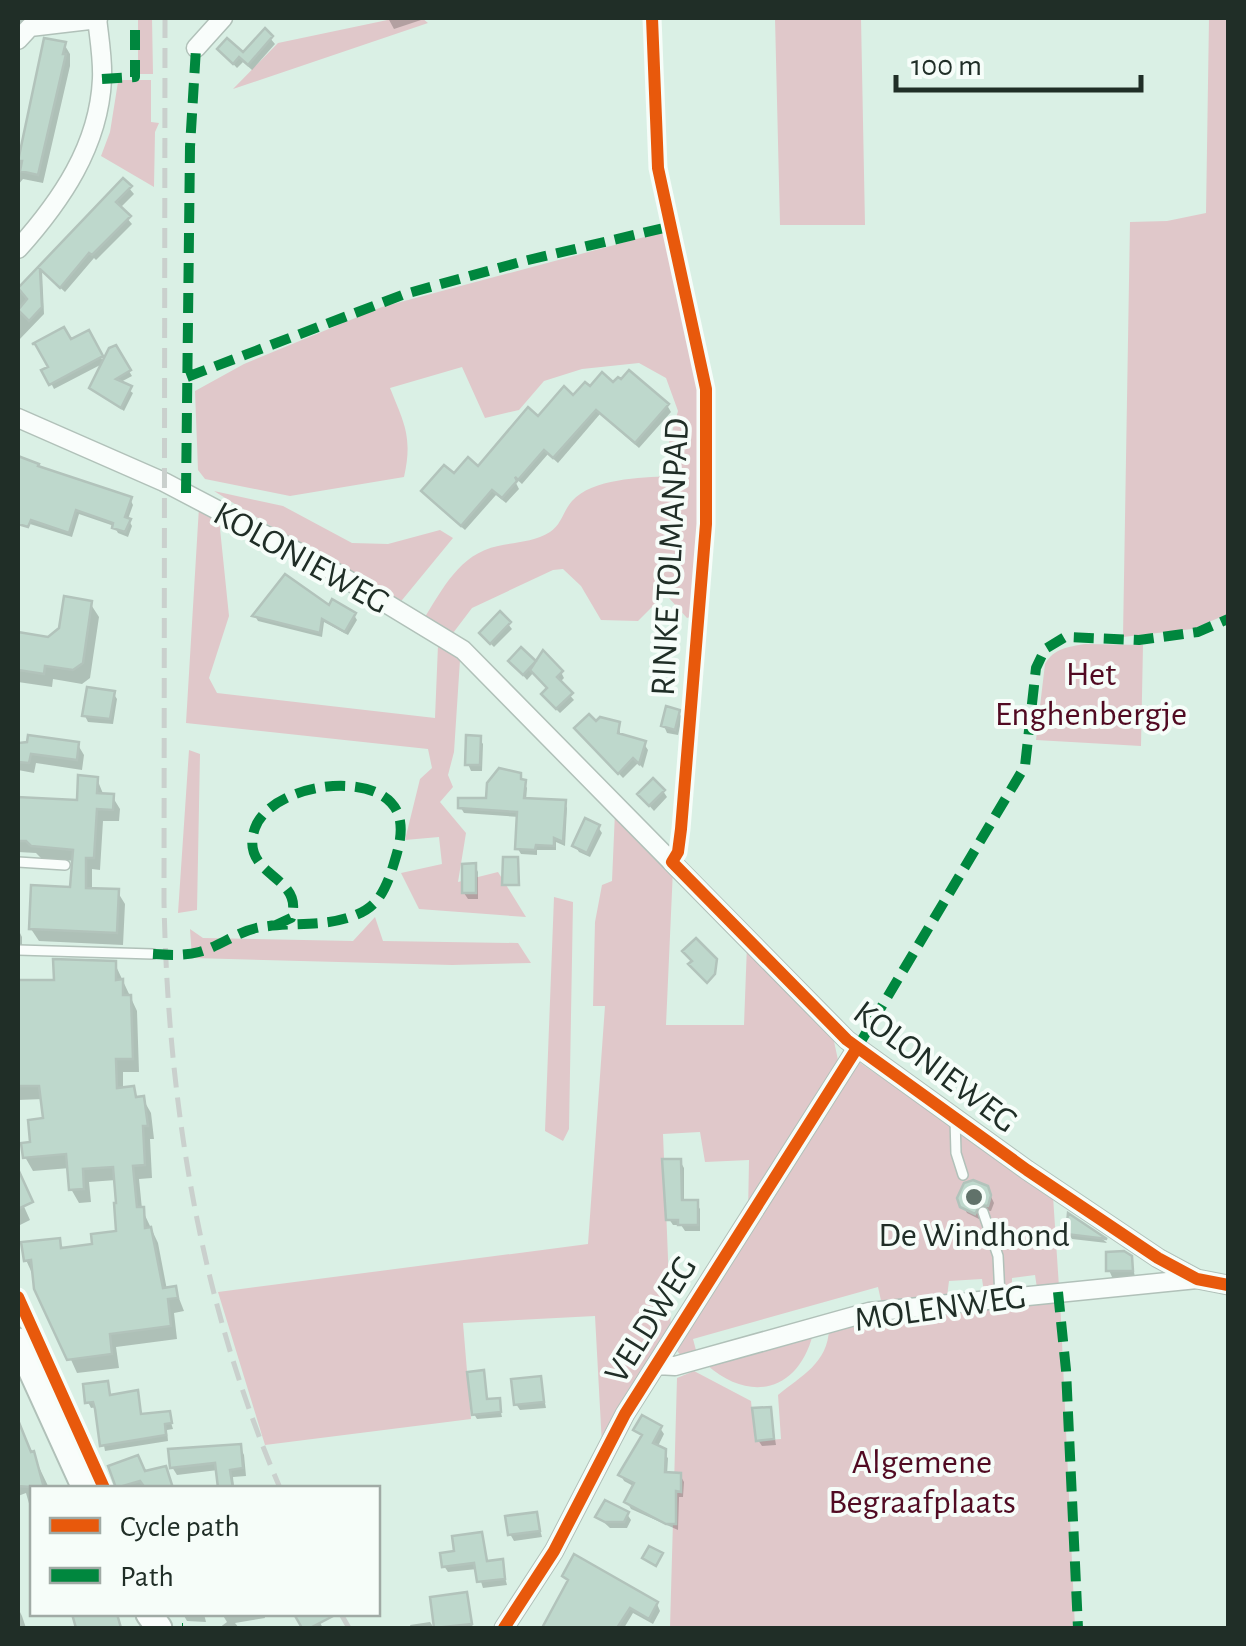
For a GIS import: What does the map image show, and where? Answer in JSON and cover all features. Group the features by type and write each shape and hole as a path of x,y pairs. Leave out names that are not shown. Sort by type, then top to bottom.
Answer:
{"main road":[{"path":"18,1340 83,1486"}],"street":[{"path":"18,248 53,210 90,140 102,80 97,18 22,28"},
{"path":"196,48 223,18"},
{"name":"KOLONIEWEG","path":"18,418 164,482 328,568 463,650 837,1032 1113,1228 1196,1279"},
{"name":"VELDWEG","path":"504,1628 554,1551 625,1414 857,1048"},
{"name":"MOLENWEG","path":"656,1365 675,1366 868,1312 1196,1279 1228,1285"}],"lane":[{"path":"18,862 65,864"},
{"path":"18,950 153,954"},
{"path":"955,1119 956,1153 963,1175"},
{"path":"983,1212 998,1256 1000,1297"}],"green space":[{"path":"138,18 152,18 153,74 138,74"},
{"path":"397,18 422,18 428,23 233,89 278,43"},
{"path":"775,18 861,18 865,225 780,225"},
{"path":"1209,18 1228,18 1228,614 1192,629 1123,637 1130,222 1167,221 1206,213"},
{"path":"151,80 151,122 159,123 155,132 154,187 101,156 110,132 118,82"},
{"path":"667,231 701,368 707,410 697,615 687,618 663,596 638,621 601,620 581,586 563,569 553,570 472,608 450,637 423,620 462,565 484,550 550,532 581,493 618,481 669,476 668,446 678,411 666,378 639,363 582,369 544,381 519,410 485,418 462,367 390,388 407,440 404,477 290,496 205,479 198,470 195,391 244,364 382,307"},
{"path":"214,491 283,506 352,543 388,544 440,530 453,538 398,605"},
{"path":"199,507 219,519 229,616 209,678 217,693 435,718 438,645 460,660 454,752 448,775 453,787 440,802 466,833 458,882 498,872 526,917 419,909 401,873 442,864 439,837 405,840 420,779 432,768 428,749 186,723"},
{"name":"Het Enghenbergje","path":"1085,644 1143,645 1141,746 1036,740 1045,664 1057,651"},
{"path":"189,750 200,754 197,910 178,913"},
{"path":"615,812 673,869 666,1025 744,1025 747,945 832,1032 838,1060 831,1079 748,1214 749,1160 705,1162 700,1132 663,1134 671,1332 602,1445 595,1316 463,1323 471,1419 265,1445 218,1292 588,1244 605,1006 593,1006 595,922 602,885 612,881"},
{"path":"554,897 573,902 569,1129 563,1141 545,1131"},
{"path":"375,917 383,941 518,943 531,963 452,965 192,958 190,929 203,938 353,941"},
{"path":"859,1062 1053,1196 1059,1287 1037,1288 1035,1275 1012,1278 1012,1290 984,1292 982,1279 949,1281 947,1297 882,1305 878,1287 693,1339 697,1354 681,1356 675,1348 678,1339"},
{"name":"Algemene Begraafplaats","path":"1060,1298 1075,1628 670,1628 677,1378 694,1371 751,1401 755,1441 781,1439 778,1395 818,1360 829,1329 849,1322"},
{"path":"813,1334 796,1369 771,1386 740,1384 707,1365"}],"building":[{"path":"265,28 273,36 248,65 239,57 233,64 217,49 227,38 243,52"},
{"path":"44,38 66,42 66,54 38,175 20,171 22,161 18,161"},
{"path":"123,178 132,186 116,202 131,216 92,255 89,253 60,288 40,269 42,307 29,321 18,310 27,299 18,288"},
{"path":"64,327 71,339 89,330 103,356 49,385 41,370 48,367 32,344"},
{"path":"116,345 131,370 116,379 132,386 121,408 89,388 109,348"},
{"path":"629,370 669,404 635,443 596,410 553,458 544,450 518,480 515,477 517,481 502,498 492,490 461,526 421,491 444,465 454,473 468,457 478,466 528,407 538,416 564,386 573,395 585,382 590,386 602,372 613,382"},
{"path":"18,456 132,497 125,517 131,519 125,532 112,528 113,523 76,510 69,533 31,520 28,527 18,524"},
{"path":"285,574 329,605 332,599 356,613 345,632 322,619 320,633 252,616"},
{"path":"64,596 92,601 83,663 73,670 45,666 44,674 18,670 18,632 48,637 59,628"},
{"path":"500,611 511,622 490,644 479,633"},
{"path":"521,647 536,661 523,675 508,661"},
{"path":"543,650 563,671 557,677 573,693 556,709 541,694 547,688 530,670"},
{"path":"87,687 115,691 110,719 82,716"},
{"path":"666,706 680,710 675,730 661,726"},
{"path":"589,714 596,721 600,717 620,722 618,733 646,741 639,764 633,758 618,774 574,728"},
{"path":"28,735 79,742 77,760 31,754 29,763 18,762 18,743 27,742"},
{"path":"466,735 481,736 480,765 465,765"},
{"path":"499,768 521,773 521,779 526,780 524,798 566,800 563,842 554,838 554,846 515,849 517,812 458,808 458,798 486,798 487,783"},
{"path":"78,775 98,777 97,793 114,794 113,810 97,809 94,858 86,858 86,888 119,889 117,933 29,929 31,885 70,887 73,850 18,841 18,797 77,800"},
{"path":"653,778 665,790 649,806 637,794"},
{"path":"585,818 600,825 587,853 572,846"},
{"path":"503,857 518,857 519,885 502,885"},
{"path":"476,863 476,893 462,893 462,864"},
{"path":"696,938 717,959 715,974 707,983 688,964 692,961 682,951"},
{"path":"53,959 116,961 116,980 123,979 123,995 131,995 133,1059 116,1059 117,1088 134,1086 136,1097 144,1096 148,1126 143,1126 145,1165 133,1166 137,1207 144,1207 145,1228 151,1227 163,1288 176,1286 178,1298 168,1299 171,1326 110,1334 112,1354 67,1360 34,1289 31,1260 24,1261 21,1242 60,1238 61,1248 92,1244 91,1234 116,1231 116,1203 113,1167 83,1169 84,1189 69,1190 66,1154 23,1158 21,1143 30,1142 28,1120 43,1118 39,1086 18,1086 18,980 54,980"},
{"path":"662,1159 681,1159 682,1200 698,1200 698,1225 678,1225 678,1220 666,1220"},
{"path":"18,1169 33,1202 18,1209"},
{"name":"De Windhond","path":"973,1180 988,1186 991,1195 988,1206 980,1205 975,1214 960,1207 957,1198 964,1183"},
{"path":"1068,1213 1107,1239 1066,1234"},
{"path":"1124,1251 1132,1256 1133,1271 1106,1271 1106,1252"},
{"path":"484,1370 487,1399 500,1398 501,1412 472,1415 467,1372"},
{"path":"541,1376 544,1402 514,1405 511,1379"},
{"path":"108,1381 110,1395 138,1390 141,1414 170,1411 172,1423 165,1424 166,1435 100,1446 95,1409 93,1402 85,1403 83,1384"},
{"path":"771,1407 774,1439 756,1441 752,1408"},
{"path":"642,1415 662,1426 653,1443 666,1449 665,1472 681,1473 681,1492 676,1491 676,1524 666,1524 624,1502 634,1483 618,1475 642,1435 633,1430"},
{"path":"18,1420 31,1452 34,1451 43,1486 18,1486"},
{"path":"241,1444 243,1468 230,1470 233,1486 218,1486 215,1463 170,1468 168,1449"},
{"path":"138,1455 145,1471 166,1466 172,1486 144,1486 140,1481 115,1486 108,1466"},
{"path":"605,1500 629,1512 624,1522 605,1522 595,1517"},
{"path":"537,1512 540,1531 508,1535 505,1516"},
{"path":"482,1532 487,1561 503,1559 505,1579 477,1582 474,1563 442,1567 440,1553 454,1551 452,1536"},
{"path":"649,1546 663,1553 656,1566 642,1558"},
{"path":"574,1554 658,1602 649,1619 630,1608 617,1628 542,1628 568,1580 562,1576"},
{"path":"467,1592 472,1624 434,1628 430,1597"},
{"path":"73,1616 118,1616 121,1628 76,1628"},
{"path":"295,1616 333,1616 310,1628 302,1628"}],"railway":[{"path":"165,18 167,978 181,1127 209,1274 252,1418 279,1486"},
{"path":"342,1616 349,1628"}],"marked path":[{"path":"102,79 135,77 135,18"},
{"path":"186,493 190,147 196,48"},
{"path":"187,377 405,294 668,227"},
{"path":"857,1048 1025,766 1036,668 1045,649 1065,637 1139,640 1198,632 1228,619"},
{"path":"153,954 193,953 254,929 331,922 368,909 385,887 401,834 392,804 376,792 330,786 284,799 266,812 255,828 252,844 256,857 282,884 293,904 291,918 276,925"},
{"path":"1058,1292 1066,1370 1078,1628"}],"cycle path":[{"name":"RINKE TOLMANPAD","path":"652,18 658,168 706,389 706,524 681,829 678,852 672,862 847,1040 1027,1170 1158,1258 1197,1279 1228,1285"},
{"path":"504,1628 554,1551 625,1414 857,1048"},
{"path":"18,1297 103,1486"}],"place":[{"name":"De Windhond","path":"974,1197"}]}
